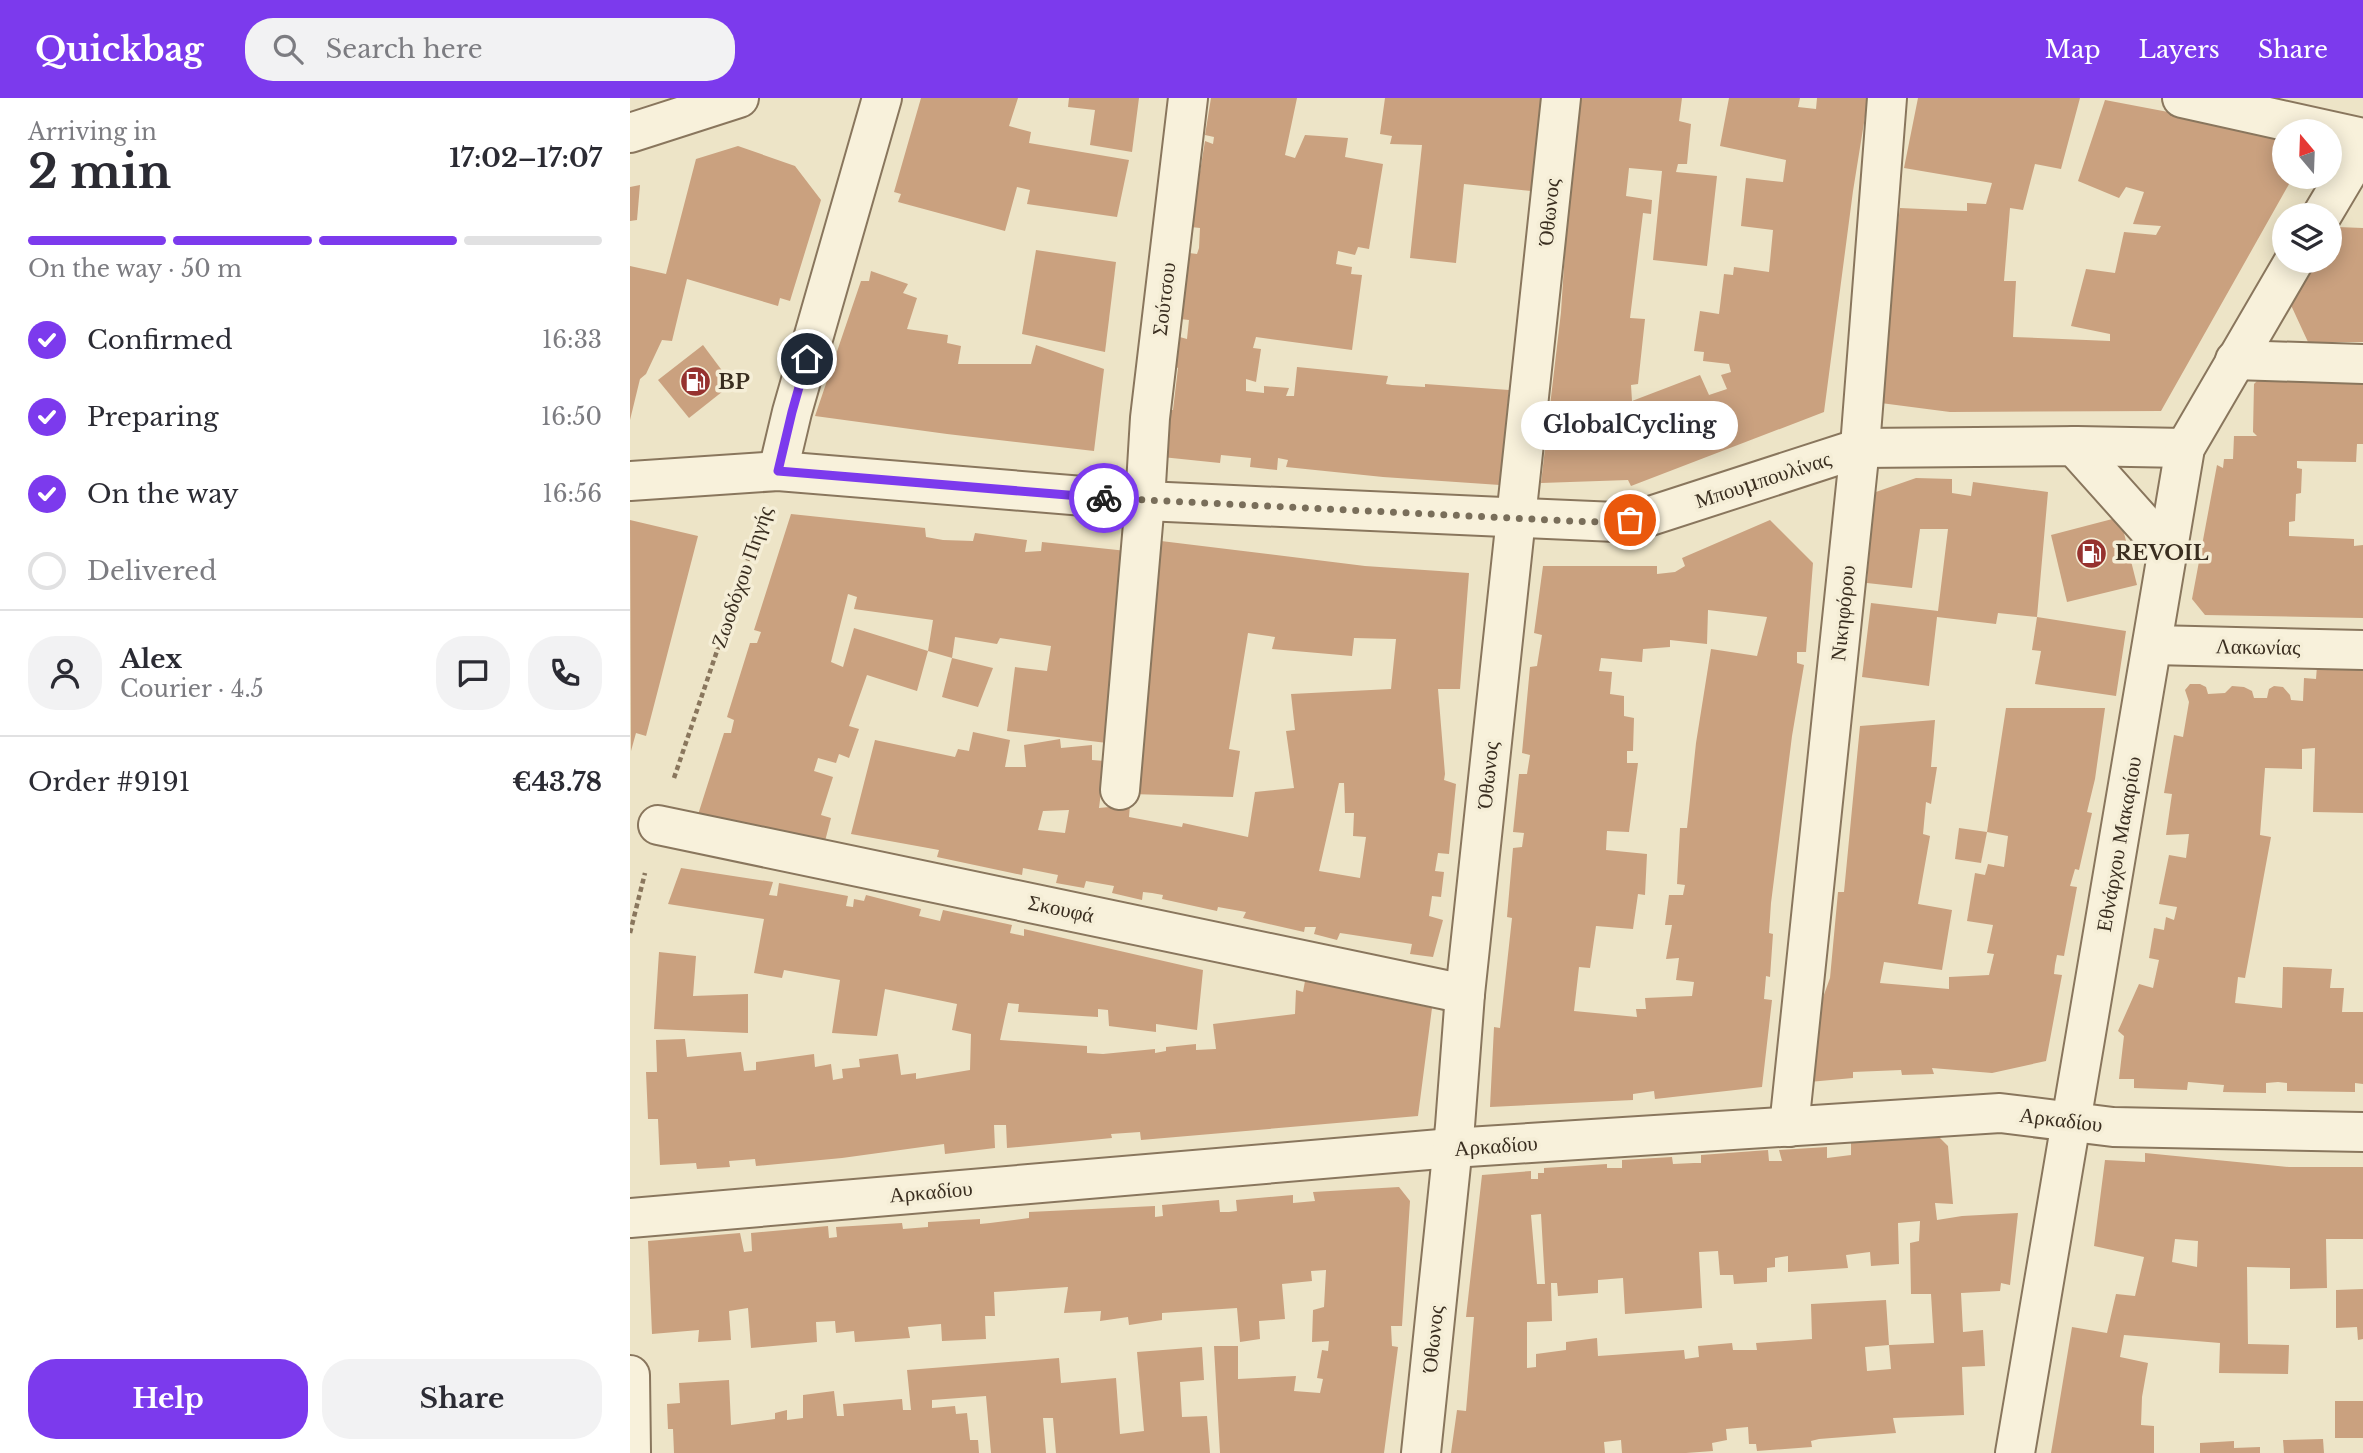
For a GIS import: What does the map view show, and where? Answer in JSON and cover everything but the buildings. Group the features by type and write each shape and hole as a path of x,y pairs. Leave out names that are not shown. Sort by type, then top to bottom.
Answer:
{"street":[{"path":"630,133 739,98"},
{"path":"778,471 792,412 882,98"},
{"name":"Σούτσου","path":"1120,790 1150,418 1188,98"},
{"name":"Όθωνος","path":"1421,1453 1465,994 1561,98"},
{"name":"Νικηφόρου","path":"1789,1127 1860,448 1887,98"},
{"path":"2182,98 2363,138"},
{"path":"2329,203 2363,146"},
{"name":"Εθνάρχου Μακαρίου","path":"2015,1453 2185,448 2287,273"},
{"path":"2235,360 2363,364"},
{"path":"2074,446 2168,551"},
{"name":"Μπουμπουλίνας","path":"630,481 778,471 1145,501 1592,522 1644,518 1860,448 2185,448"},
{"name":"Λακωνίας","path":"2153,645 2363,650"},
{"name":"Σκουφά","path":"658,825 1465,994"},
{"name":"Αρκαδίου","path":"630,1218 1452,1148 2000,1113 2113,1127 2363,1132"},
{"path":"630,1375 631,1453"}],"path":[{"name":"Ζωοδόχου Πηγής","path":"630,930 658,825 778,471"}],"way so far":[{"path":"1104,498 1592,522 1630,520"}],"place":[{"name":"BP","path":"695,382"},
{"name":"GlobalCycling","path":"1630,520"},
{"name":"REVOIL","path":"2092,553"}],"route":[{"path":"807,359 778,471 1104,498"}]}
